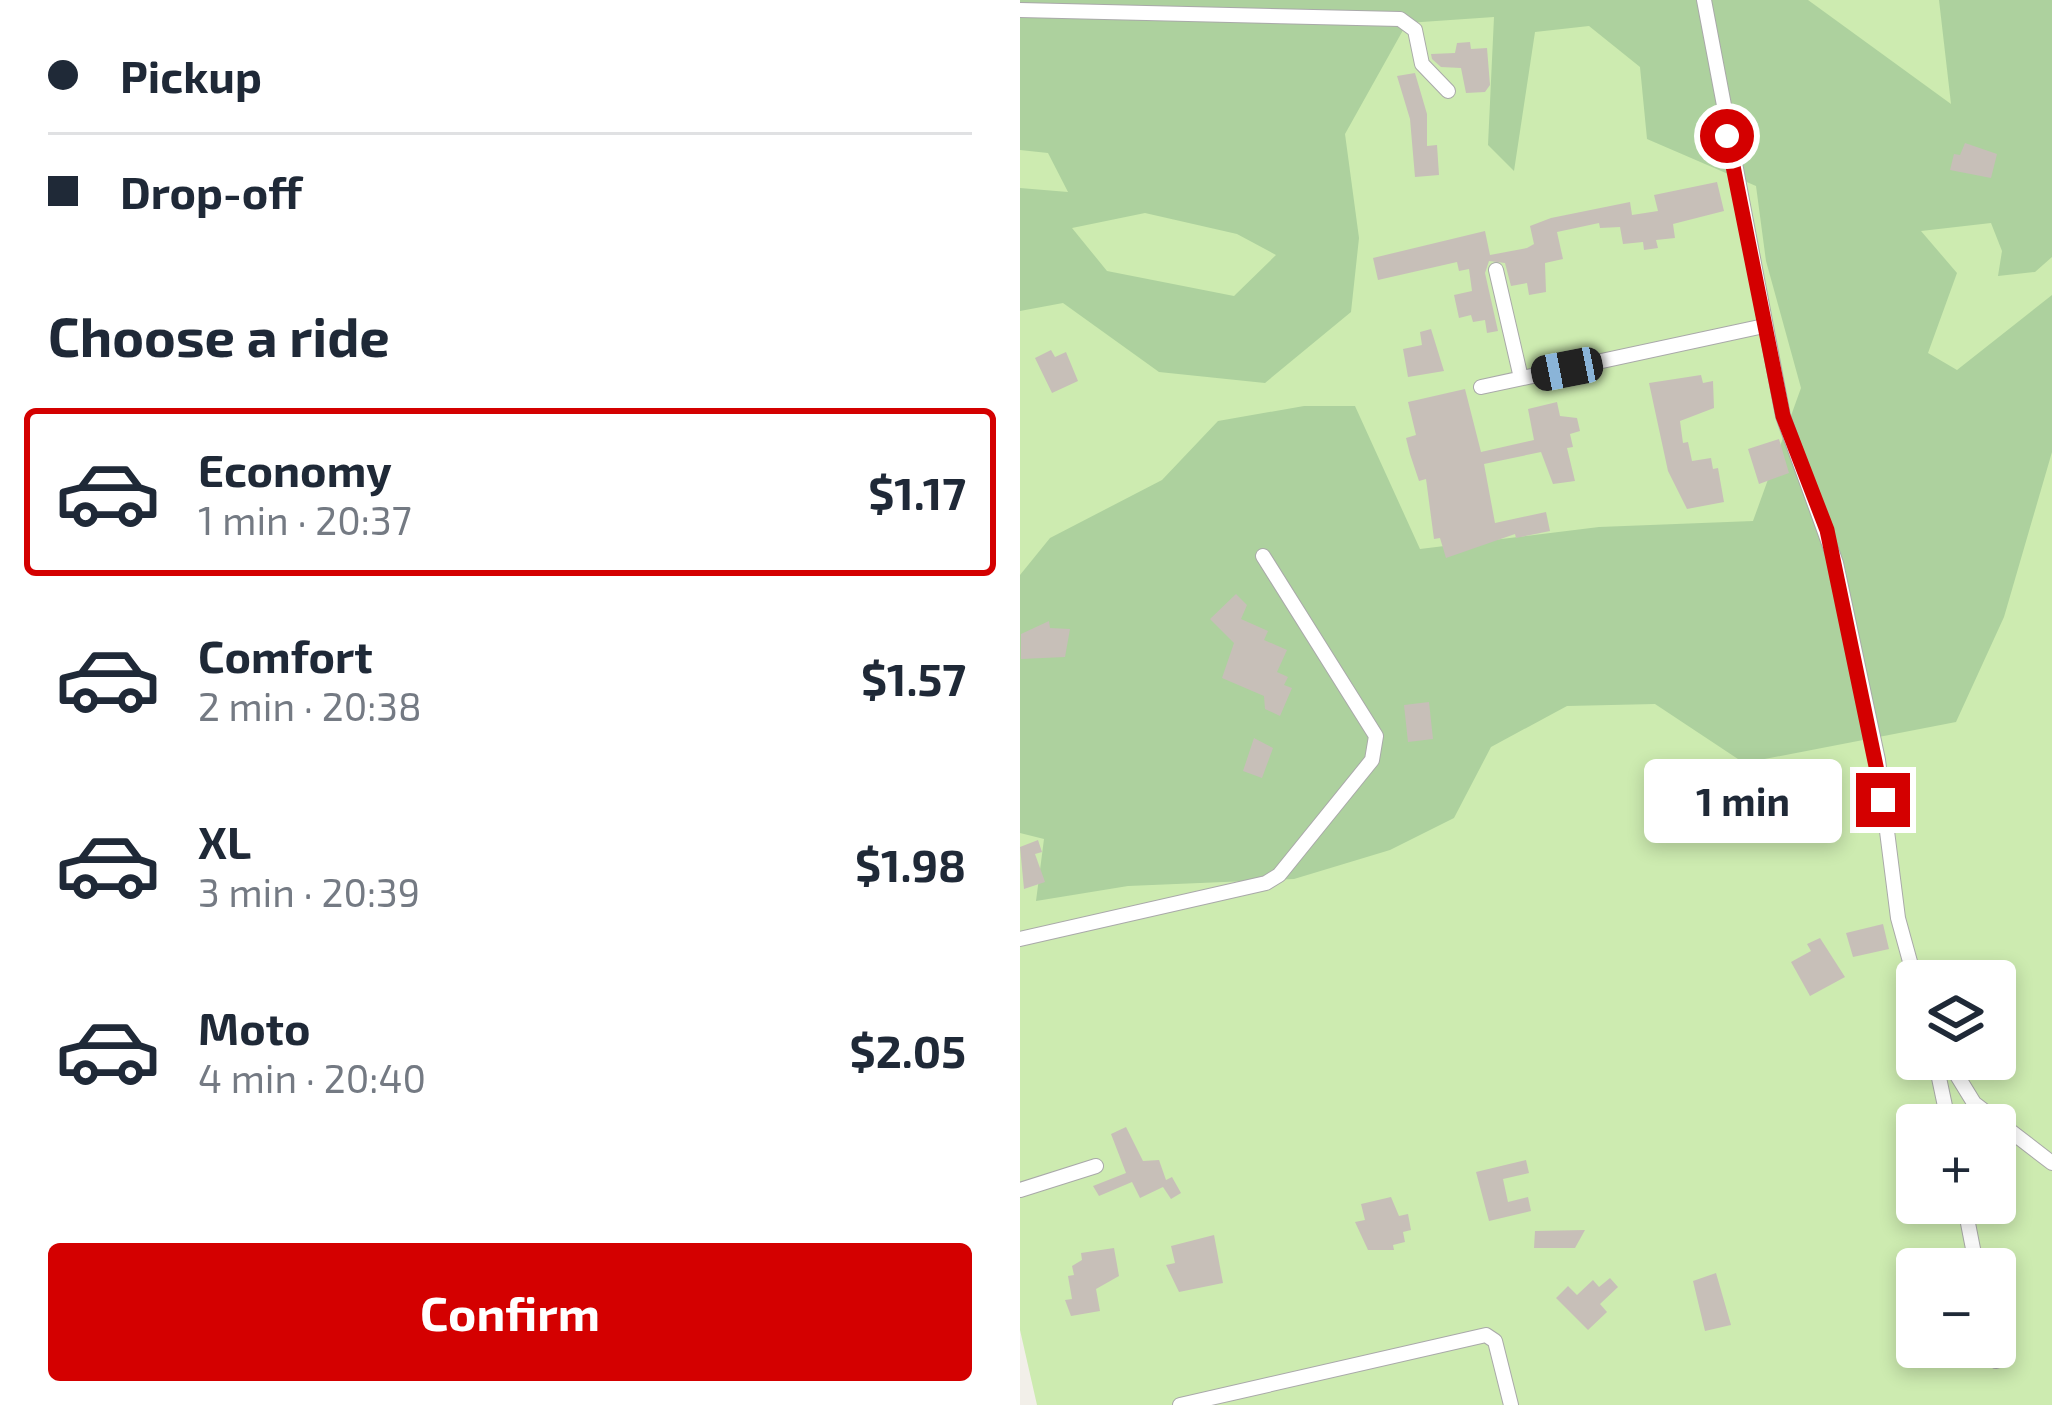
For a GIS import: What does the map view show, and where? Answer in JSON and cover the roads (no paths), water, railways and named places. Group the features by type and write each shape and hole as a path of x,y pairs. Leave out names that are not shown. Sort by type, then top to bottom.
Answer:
{"street":[{"path":"1704,0 1783,416 1836,563 1878,760 1898,918 1910,960"},
{"path":"1020,10 1400,19 1415,30 1422,64 1448,91"},
{"path":"1496,270 1522,378"},
{"path":"1481,387 1764,326"},
{"path":"1020,939 1266,884 1279,875 1372,760 1376,736 1263,556"},
{"path":"1960,1080 1974,1103 2052,1163"},
{"path":"1020,1190 1096,1166"},
{"path":"1180,1405 1486,1335 1495,1341 1511,1405"}]}
